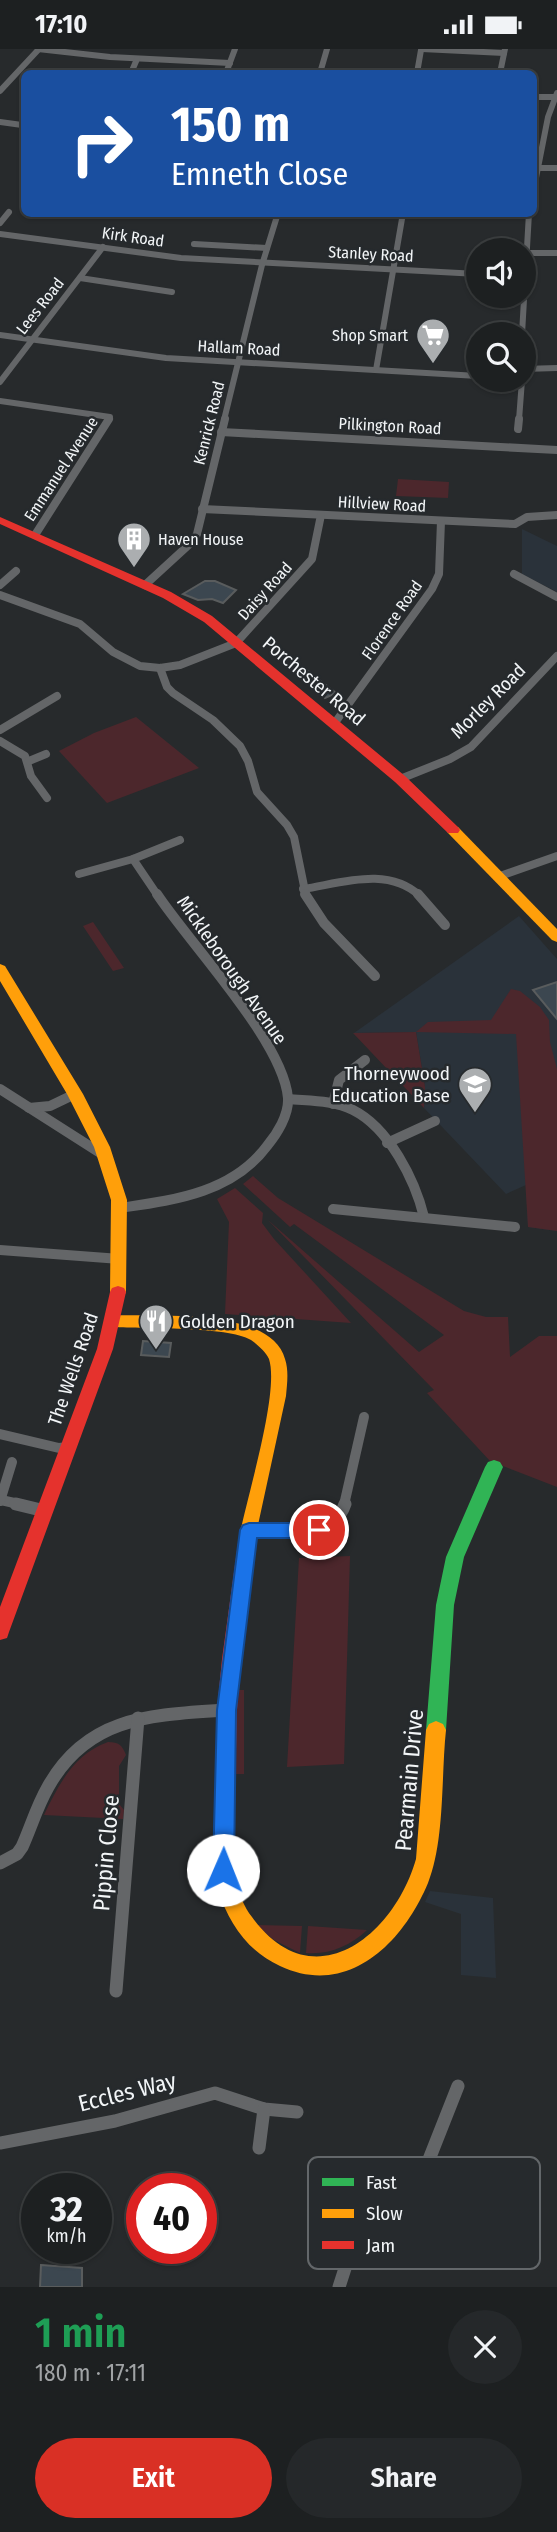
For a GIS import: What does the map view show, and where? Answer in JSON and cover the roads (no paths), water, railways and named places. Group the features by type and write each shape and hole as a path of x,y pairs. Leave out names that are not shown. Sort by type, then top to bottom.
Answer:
{"street":[{"path":"0,91 39,49 137,59 230,63"},
{"path":"227,70 235,49"},
{"path":"321,70 327,49"},
{"path":"418,70 422,49 504,51 501,70"},
{"path":"132,70 137,59"},
{"path":"537,97 556,95 537,173"},
{"path":"0,123 21,125"},
{"path":"545,133 557,133"},
{"path":"537,152 542,153"},
{"path":"538,168 557,168"},
{"path":"0,211 9,212 0,223"},
{"name":"Kenrick Road","path":"145,585 193,541 277,217"},
{"path":"376,370 402,217"},
{"path":"528,238 529,217"},
{"name":"Kirk Road","path":"0,234 181,258 263,263"},
{"path":"194,244 267,248"},
{"name":"Lees Road","path":"0,382 103,247"},
{"path":"536,253 557,253"},
{"name":"Stanley Road","path":"263,263 466,273"},
{"path":"80,278 172,292"},
{"name":"Hallam Road","path":"0,335 166,358 466,375"},
{"path":"536,369 557,368"},
{"path":"518,429 521,392"},
{"name":"Emmanuel Avenue","path":"0,401 104,414 111,419 34,535"},
{"name":"Pilkington Road","path":"221,432 557,450"},
{"name":"Hillview Road","path":"202,509 515,524 527,517 557,515"},
{"name":"Daisy Road","path":"236,643 312,559 321,515"},
{"name":"Porchester Road","path":"0,520 145,585 199,613 400,779 500,876 557,937"},
{"name":"Florence Road","path":"334,724 432,590 439,574 440,521"},
{"path":"0,585 16,572"},
{"path":"514,574 557,597"},
{"path":"0,595 80,624 125,660 140,666 160,669 180,665 236,643"},
{"name":"Morley Road","path":"400,779 450,759 471,747 557,656"},
{"path":"160,669 163,679 173,693 226,731 246,756 260,797 282,816 295,839 303,889 312,907 375,976"},
{"path":"0,730 57,696"},
{"path":"0,741 20,752 29,761 31,776 47,799"},
{"path":"29,761 46,754"},
{"path":"79,874 133,859 180,840"},
{"path":"500,876 557,856"},
{"name":"Mickleborough Avenue","path":"133,859 177,923 238,1002 277,1065 288,1099"},
{"path":"380,866 384,879"},
{"path":"303,889 384,879 402,882 411,888 445,925"},
{"name":"The Wells Road","path":"0,969 75,1094 105,1156 120,1208 119,1288 113,1321 0,1632"},
{"path":"333,1104 339,1080 357,1070 365,1060"},
{"path":"0,1089 105,1156"},
{"path":"29,1108 50,1106 75,1094"},
{"path":"120,1208 182,1199 228,1183 251,1166 266,1150 279,1130 288,1099 333,1104 354,1110 370,1122 417,1188 424,1217"},
{"path":"387,1143 435,1121"},
{"path":"332,1209 515,1227"},
{"path":"0,1249 120,1259"},
{"name":"Pearmain Drive","path":"113,1321 244,1331 257,1335 277,1357 279,1388 249,1530 227,1710 223,1870 231,1900 245,1926 271,1953 306,1967 327,1966 353,1960 376,1943 405,1908 426,1862 445,1605 455,1557 494,1467"},
{"path":"249,1530 319,1530 336,1523 344,1507 365,1417"},
{"path":"0,1434 59,1448 68,1447"},
{"path":"12,1462 0,1500 45,1511"},
{"path":"0,1863 6,1862 22,1847 47,1788 61,1766 89,1738 114,1724 138,1718 227,1710"},
{"name":"Pippin Close","path":"116,1991 138,1718"},
{"path":"430,2157 458,2086"},
{"name":"Eccles Way","path":"0,2143 115,2121 215,2093 264,2109 297,2112"},
{"path":"259,2148 264,2109"},
{"path":"339,2287 345,2269"}],"place":[{"name":"Shop Smart","path":"433,365"},
{"name":"Haven House","path":"134,569"},
{"name":"Thorneywood Education Base","path":"475,1114"},
{"name":"Golden Dragon","path":"156,1351"}]}
